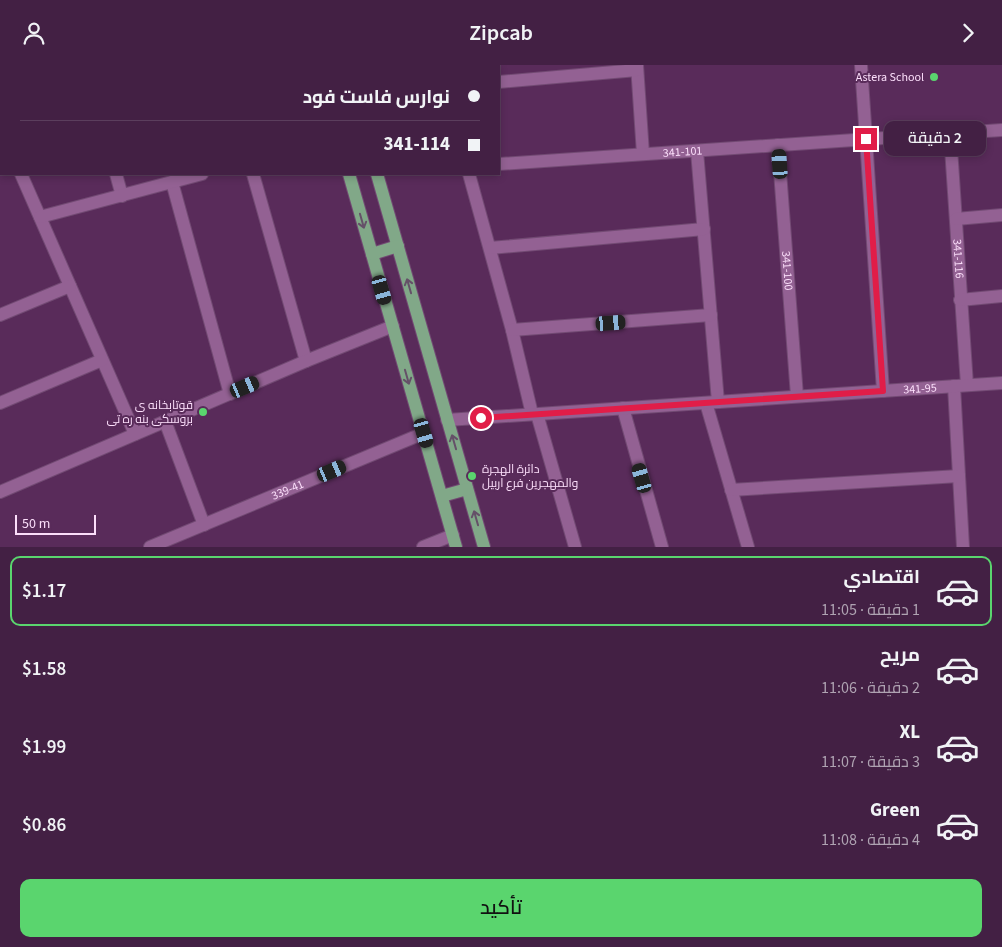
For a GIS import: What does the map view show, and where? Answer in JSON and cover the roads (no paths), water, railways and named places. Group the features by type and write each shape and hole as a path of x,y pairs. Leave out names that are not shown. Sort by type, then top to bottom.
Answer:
{"main road":[{"path":"349,175 455,541"},
{"path":"377,175 484,547"},
{"path":"372,254 398,246"},
{"path":"442,496 467,489"}],"street":[{"path":"861,65 883,391"},
{"path":"500,82 637,67 644,154"},
{"name":"341-101","path":"500,164 1002,129"},
{"name":"341-116","path":"950,133 967,385"},
{"name":"341-100","path":"778,145 797,397"},
{"path":"697,151 711,315 712,402 731,490 748,547"},
{"path":"20,175 135,434"},
{"path":"116,175 122,196"},
{"path":"40,217 198,175"},
{"path":"253,175 306,361"},
{"path":"469,175 535,414 575,547"},
{"path":"172,182 230,393"},
{"path":"956,219 1002,215"},
{"path":"490,248 704,229"},
{"path":"0,315 70,286"},
{"path":"960,300 1002,296"},
{"path":"512,330 711,315"},
{"path":"0,492 230,393 393,326"},
{"path":"0,403 102,359"},
{"name":"341-95","path":"448,420 1002,383"},
{"path":"954,386 963,547"},
{"path":"623,408 662,547"},
{"path":"165,421 204,525"},
{"name":"339-41","path":"150,547 424,433"},
{"path":"731,490 959,476"},
{"path":"423,547 455,541"}],"place":[{"name":"Astera School","path":"934,77"},
{"name":"قوتابخانه ى بروسكى بنه ره تى","path":"203,412"},
{"name":"دائرة الهجرة والمهجرين فرع اربيل","path":"472,476"}]}
